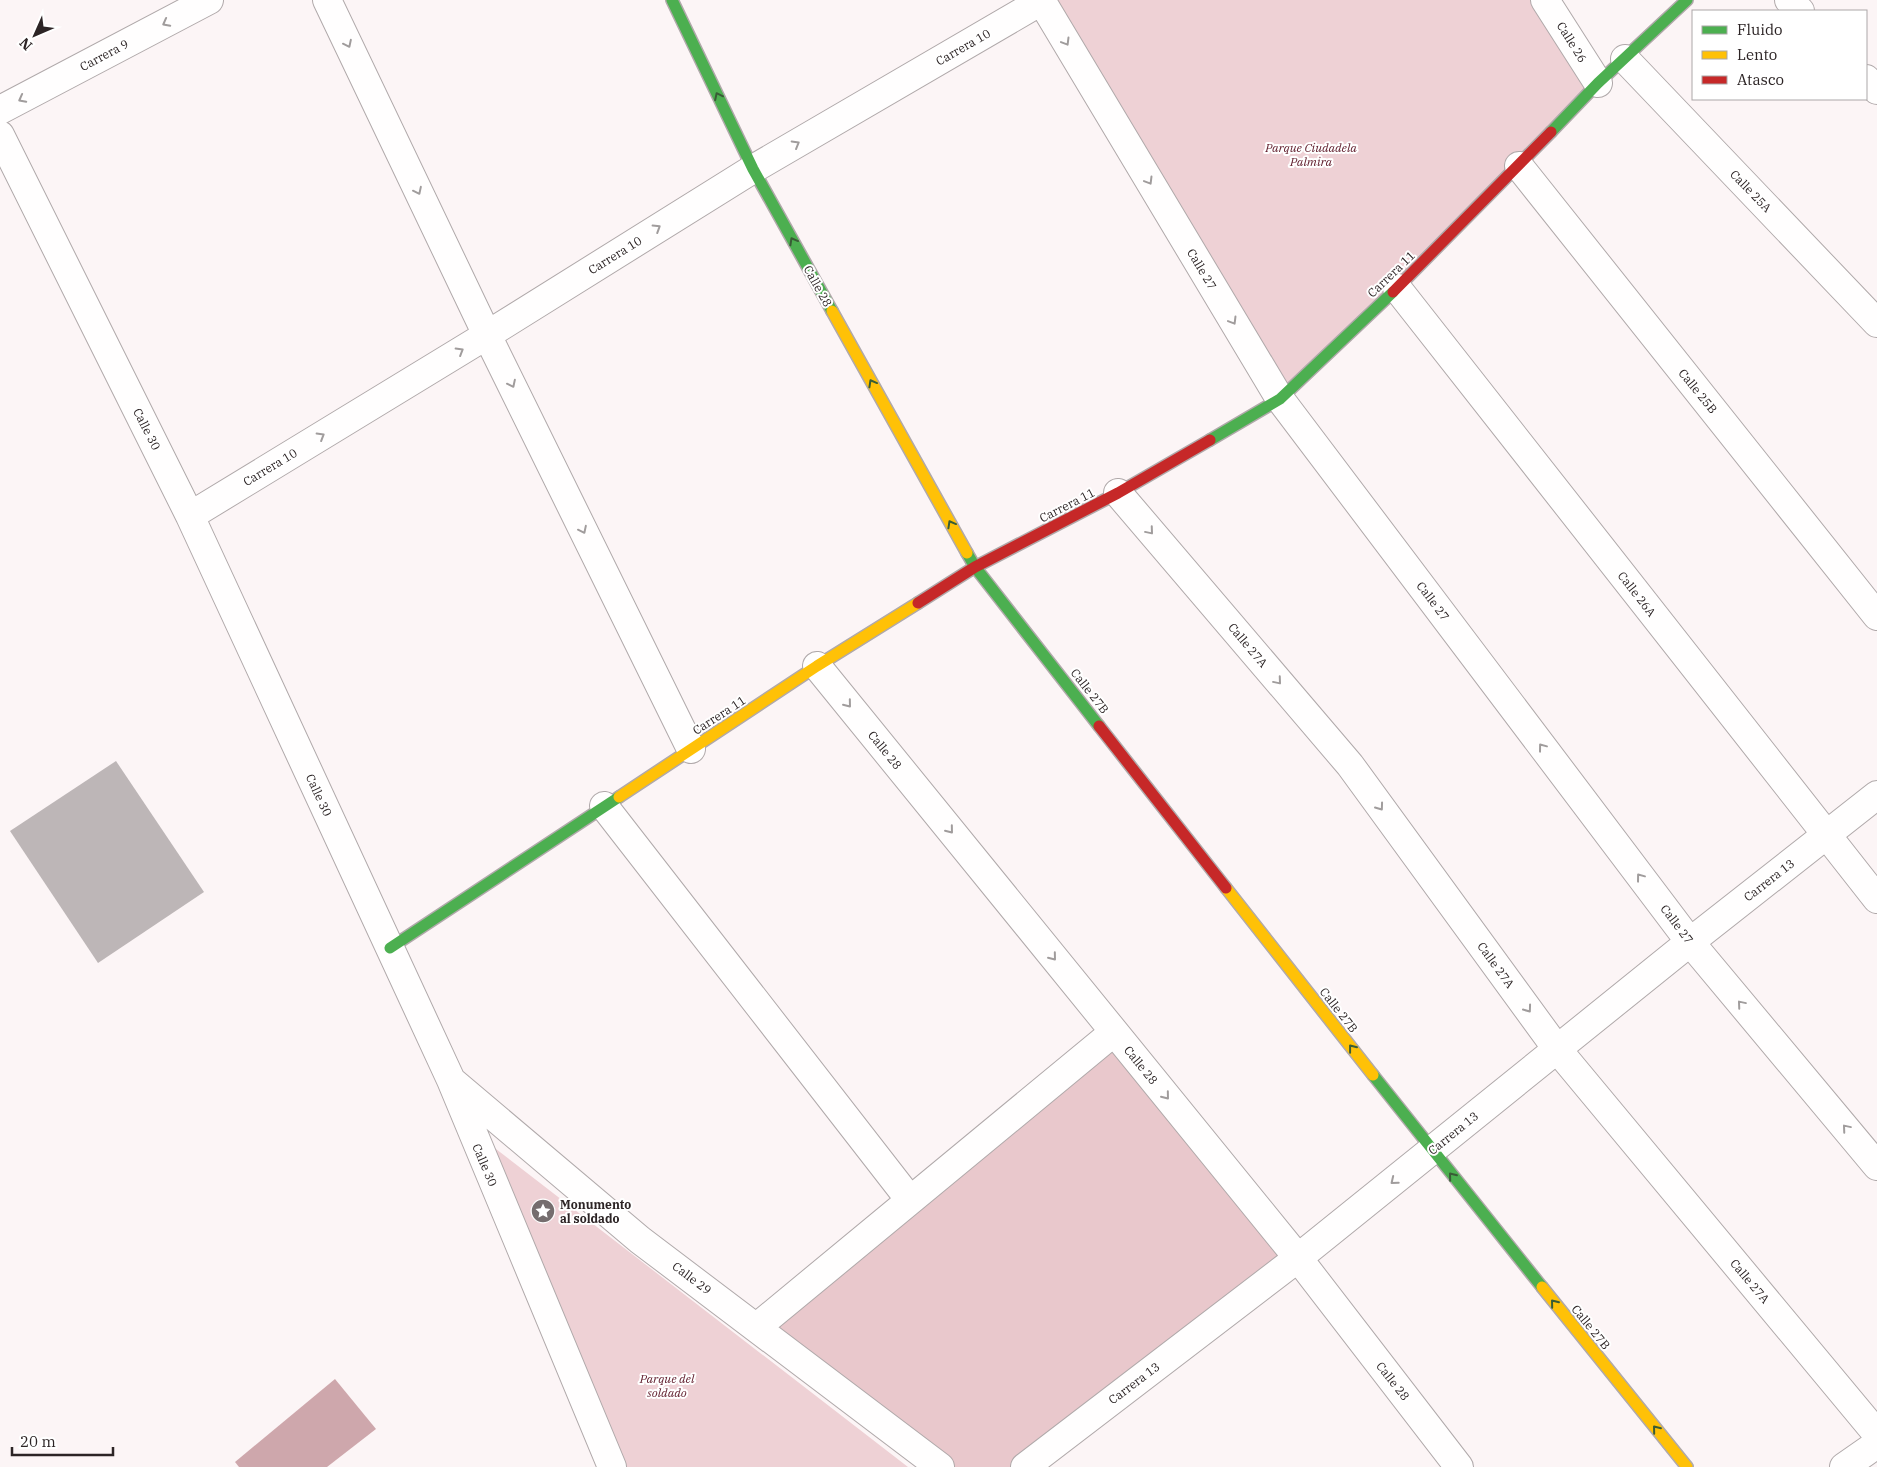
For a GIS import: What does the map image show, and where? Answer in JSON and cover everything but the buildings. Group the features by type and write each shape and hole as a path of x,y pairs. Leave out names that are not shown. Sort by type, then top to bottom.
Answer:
{"street":[{"name":"Carrera 9","path":"0,110 209,0"},
{"path":"327,0 487,335 691,749"},
{"name":"Calle 28","path":"672,0 753,169 975,567"},
{"name":"Calle 26","path":"1546,0 1598,83"},
{"name":"Carrera 11","path":"390,948 817,666 975,567 1118,494 1280,399 1397,288 1519,166 1598,83 1687,0"},
{"path":"1789,0 1799,10"},
{"name":"Carrera 10","path":"190,516 487,335 753,169 1042,1"},
{"name":"Calle 27","path":"1042,1 1280,399 1690,942 1877,1166"},
{"name":"Calle 25A","path":"1625,59 1877,323"},
{"path":"1867,80 1877,90"},
{"name":"Calle 30","path":"0,136 190,516 451,1080 612,1467"},
{"name":"Calle 25B","path":"1519,166 1877,616"},
{"name":"Calle 26A","path":"1397,288 1877,899"},
{"name":"Calle 27A","path":"1118,494 1350,765 1557,1048 1877,1434"},
{"name":"Calle 27B","path":"975,567 1432,1151 1687,1467"},
{"name":"Calle 28","path":"817,666 1298,1258 1459,1467"},
{"name":"Carrera 13","path":"1025,1467 1298,1258 1557,1048 1877,795"},
{"path":"604,806 910,1200"},
{"path":"757,1327 1114,1032"},
{"name":"Calle 29","path":"451,1080 640,1240 940,1467"},
{"path":"1844,1467 1877,1444"}],"green space":[{"name":"Parque Ciudadela Palmira","path":"1043,0 1540,0 1598,83 1280,399"},
{"name":"Parque del soldado","path":"470,1129 908,1467 612,1467"}],"shaded area":[{"path":"1114,1032 1298,1258 1025,1467 940,1467 757,1327"},
{"path":"335,1379 376,1429 327,1467 239,1467 235,1462"}],"traffic: fast":[{"path":"672,0 753,169 832,311"},
{"path":"1551,132 1598,83 1687,0"},
{"path":"1210,440 1280,399 1393,292"},
{"path":"967,553 975,567 1099,726"},
{"path":"390,948 619,797"},
{"path":"1373,1075 1542,1287"}],"traffic: slow":[{"path":"832,311 967,553"},
{"path":"619,797 817,666 918,603"},
{"path":"1226,888 1373,1075"},
{"path":"1542,1287 1687,1467"}],"traffic: jam":[{"path":"1393,292 1551,132"},
{"path":"918,603 975,567 1118,493 1210,440"},
{"path":"1099,726 1226,888"}],"place":[{"name":"Monumento al soldado","path":"543,1211"}]}
